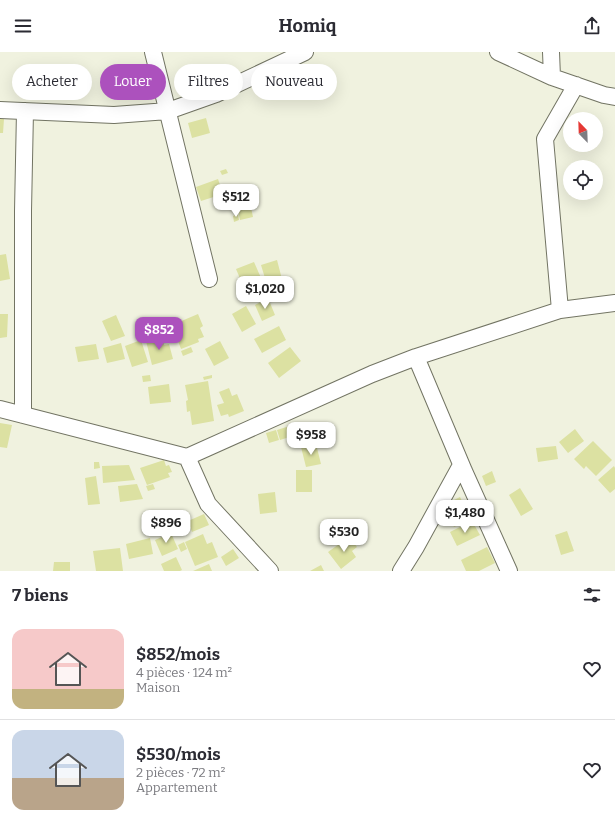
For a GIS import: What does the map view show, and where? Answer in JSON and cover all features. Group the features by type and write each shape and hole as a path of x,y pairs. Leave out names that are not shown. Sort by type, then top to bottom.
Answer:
{"street":[{"path":"153,52 209,279"},
{"path":"0,110 114,115 168,111 216,94 305,52"},
{"path":"498,52 552,77 604,95 615,96"},
{"path":"551,52 552,77"},
{"path":"560,310 545,139 576,85"},
{"path":"23,415 23,211 25,111"},
{"path":"0,409 187,457 372,374 416,357 560,310 615,303"},
{"path":"416,357 461,465 509,571"},
{"path":"187,457 208,504 270,571"},
{"path":"402,571 461,465"}],"building":[{"path":"206,118 210,133 192,138 188,123"},
{"path":"0,119 4,119 3,133 0,133"},
{"path":"226,169 228,173 222,175 220,171"},
{"path":"218,179 223,194 201,201 196,187"},
{"path":"249,198 253,217 240,220 236,201"},
{"path":"238,214 239,220 234,222 233,216"},
{"path":"6,254 10,279 0,281 0,255"},
{"path":"277,260 283,283 268,288 261,265"},
{"path":"254,262 265,287 241,297 236,285 242,283 236,269"},
{"path":"268,298 275,315 262,321 255,305"},
{"path":"246,306 256,324 242,332 232,314"},
{"path":"0,314 8,314 7,337 0,338"},
{"path":"198,314 203,326 200,328 204,337 198,339 199,342 181,349 172,325"},
{"path":"116,315 125,336 111,341 102,321"},
{"path":"279,326 286,340 262,353 254,339"},
{"path":"162,337 164,345 169,344 173,359 152,365 146,341"},
{"path":"141,340 148,362 132,367 125,346"},
{"path":"220,341 229,358 214,366 205,349"},
{"path":"121,343 125,359 107,363 103,348"},
{"path":"96,344 99,359 78,362 75,347"},
{"path":"191,347 193,352 183,356 181,351"},
{"path":"290,347 301,361 279,378 268,363"},
{"path":"150,375 151,381 143,382 142,376"},
{"path":"212,375 212,378 204,380 203,377"},
{"path":"208,381 214,421 192,425 190,411 187,412 186,401 188,400 185,385"},
{"path":"169,384 171,402 150,404 148,387"},
{"path":"229,388 232,396 237,394 244,411 229,417 228,414 221,416 217,405 224,403 219,392"},
{"path":"0,423 12,425 7,448 0,447"},
{"path":"296,424 299,434 280,440 277,430"},
{"path":"575,429 584,441 568,453 559,442"},
{"path":"276,430 279,440 269,443 266,433"},
{"path":"593,441 612,460 596,476 586,466 584,469 574,459"},
{"path":"316,444 321,464 306,467 301,447"},
{"path":"556,446 558,459 538,462 536,448"},
{"path":"164,460 166,466 169,465 172,472 168,473 170,477 147,485 140,468"},
{"path":"94,462 99,462 100,468 94,469"},
{"path":"129,465 135,480 103,483 102,466"},
{"path":"614,466 615,489 610,493 598,480"},
{"path":"296,470 312,470 312,492 296,492"},
{"path":"492,471 496,482 486,486 482,476"},
{"path":"96,476 100,504 88,505 85,478"},
{"path":"137,484 143,499 120,502 118,486"},
{"path":"153,484 155,489 148,491 146,486"},
{"path":"520,488 533,509 521,516 509,495"},
{"path":"275,492 277,512 260,514 258,494"},
{"path":"460,497 471,519 454,527 444,505"},
{"path":"180,511 188,529 175,535 167,517"},
{"path":"204,514 209,525 192,532 188,521"},
{"path":"472,521 480,535 457,546 450,532"},
{"path":"167,523 170,529 160,533 157,527"},
{"path":"567,531 574,551 561,555 555,535"},
{"path":"171,533 178,549 162,556 155,540"},
{"path":"203,534 207,544 212,542 218,557 195,566 185,542"},
{"path":"349,537 357,547 352,551 356,557 341,569 328,552"},
{"path":"150,538 153,554 129,559 126,544"},
{"path":"184,542 187,549 181,552 178,545"},
{"path":"487,547 495,563 479,571 466,571 461,560"},
{"path":"120,548 123,571 96,571 93,551"},
{"path":"233,549 239,558 226,566 221,557"},
{"path":"176,557 182,570 164,571 161,564"},
{"path":"54,562 70,562 70,571 53,571"},
{"path":"209,564 212,571 193,571"},
{"path":"321,565 324,571 310,571"}]}
